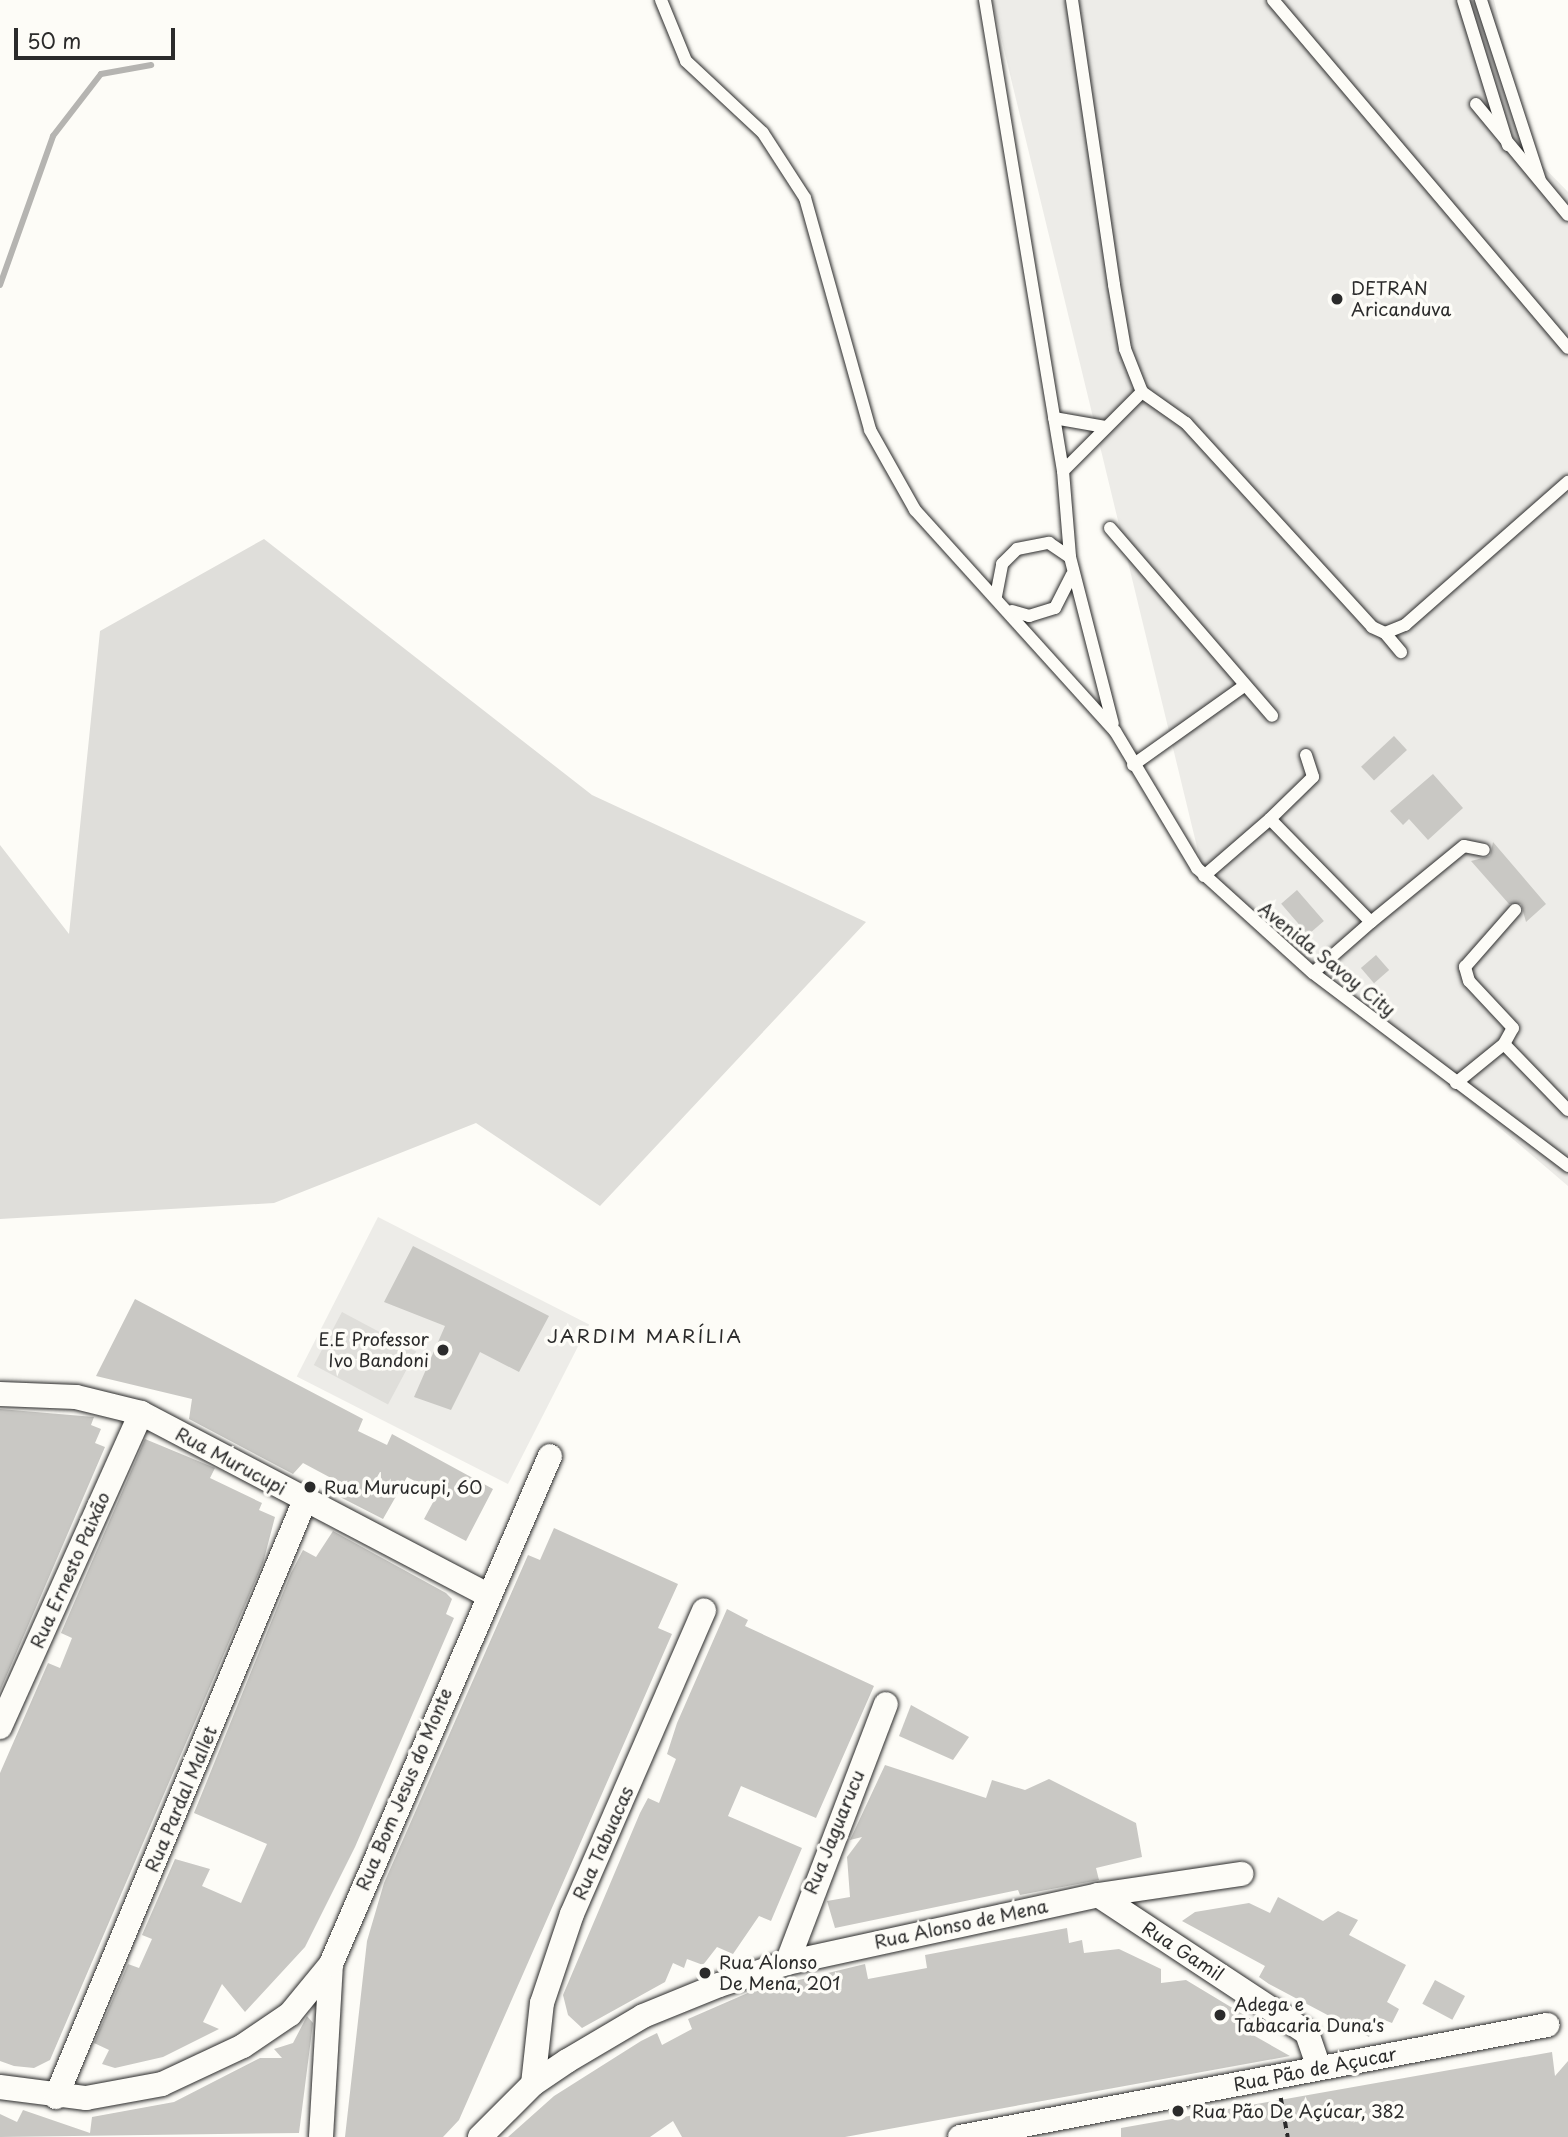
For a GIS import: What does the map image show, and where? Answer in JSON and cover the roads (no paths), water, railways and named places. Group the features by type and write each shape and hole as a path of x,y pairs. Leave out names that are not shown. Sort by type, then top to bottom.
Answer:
{"street":[{"name":"Rua Murucupi","path":"0,1394 76,1397 141,1413 486,1594"},
{"name":"Rua Ernesto Paixão","path":"0,1727 141,1413"},
{"name":"Rua Bom Jesus do Monte","path":"321,2137 331,1964 486,1594 550,1456"},
{"name":"Rua Pardal Mallet","path":"56,2097 305,1500"},
{"name":"Rua Tabuacas","path":"533,2084 542,2003 572,1914 704,1611"},
{"name":"Rua Jaguarucu","path":"787,1963 886,1704"},
{"name":"Rua Alonso de Mena","path":"480,2137 533,2084 643,2016 787,1963 1098,1895 1241,1874"},
{"name":"Rua Gamil","path":"1098,1895 1307,2033 1319,2068"},
{"path":"0,2087 56,2097 124,2094 206,2065 290,2014 331,1964"},
{"name":"Rua Pão de Açucar","path":"964,2137 1547,2025"}],"lane":[{"path":"661,0 686,61 764,133 805,198 846,357 888,468 915,510 1012,611 1115,731"},
{"path":"985,0 1063,471 1072,561 1115,731"},
{"path":"1072,0 1125,349 1142,392 1186,423 1353,608 1385,633 1401,652"},
{"path":"1273,0 1568,348"},
{"path":"1463,0 1508,145"},
{"path":"1481,0 1540,180"},
{"path":"1476,104 1568,215"},
{"path":"1063,471 1142,392"},
{"path":"1054,418 1105,427"},
{"path":"1385,633 1405,625 1568,482"},
{"path":"1110,528 1272,716"},
{"path":"996,596 1002,564 1017,549 1049,543 1072,561"},
{"path":"1012,611 1030,616 1055,608 1067,595 1072,561"},
{"path":"1133,765 1244,686"},
{"name":"Avenida Savoy City","path":"1115,731 1133,765 1205,876 1313,973 1568,1166"},
{"path":"1205,876 1313,777 1306,755"},
{"path":"1270,819 1371,922"},
{"path":"1313,973 1464,846 1484,850"},
{"path":"1456,1083 1504,1044 1513,1028 1469,981 1465,967 1515,910"},
{"path":"1504,1044 1568,1110"}],"waterway":[{"path":"0,285 53,136 101,74 151,65"}],"place":[{"name":"DETRAN Aricanduva","path":"1337,299"},
{"name":"E.E Professor Ivo Bandoni","path":"443,1350"},
{"name":"Rua Murucupi, 60","path":"310,1487"},
{"name":"Rua Alonso De Mena, 201","path":"705,1973"},
{"name":"Adega e Tabacaria Duna's","path":"1220,2015"},
{"name":"Rua Pão De Açúcar, 382","path":"1178,2111"}],"district":[{"name":"JARDIM MARÍLIA","path":"645,1336"}]}
